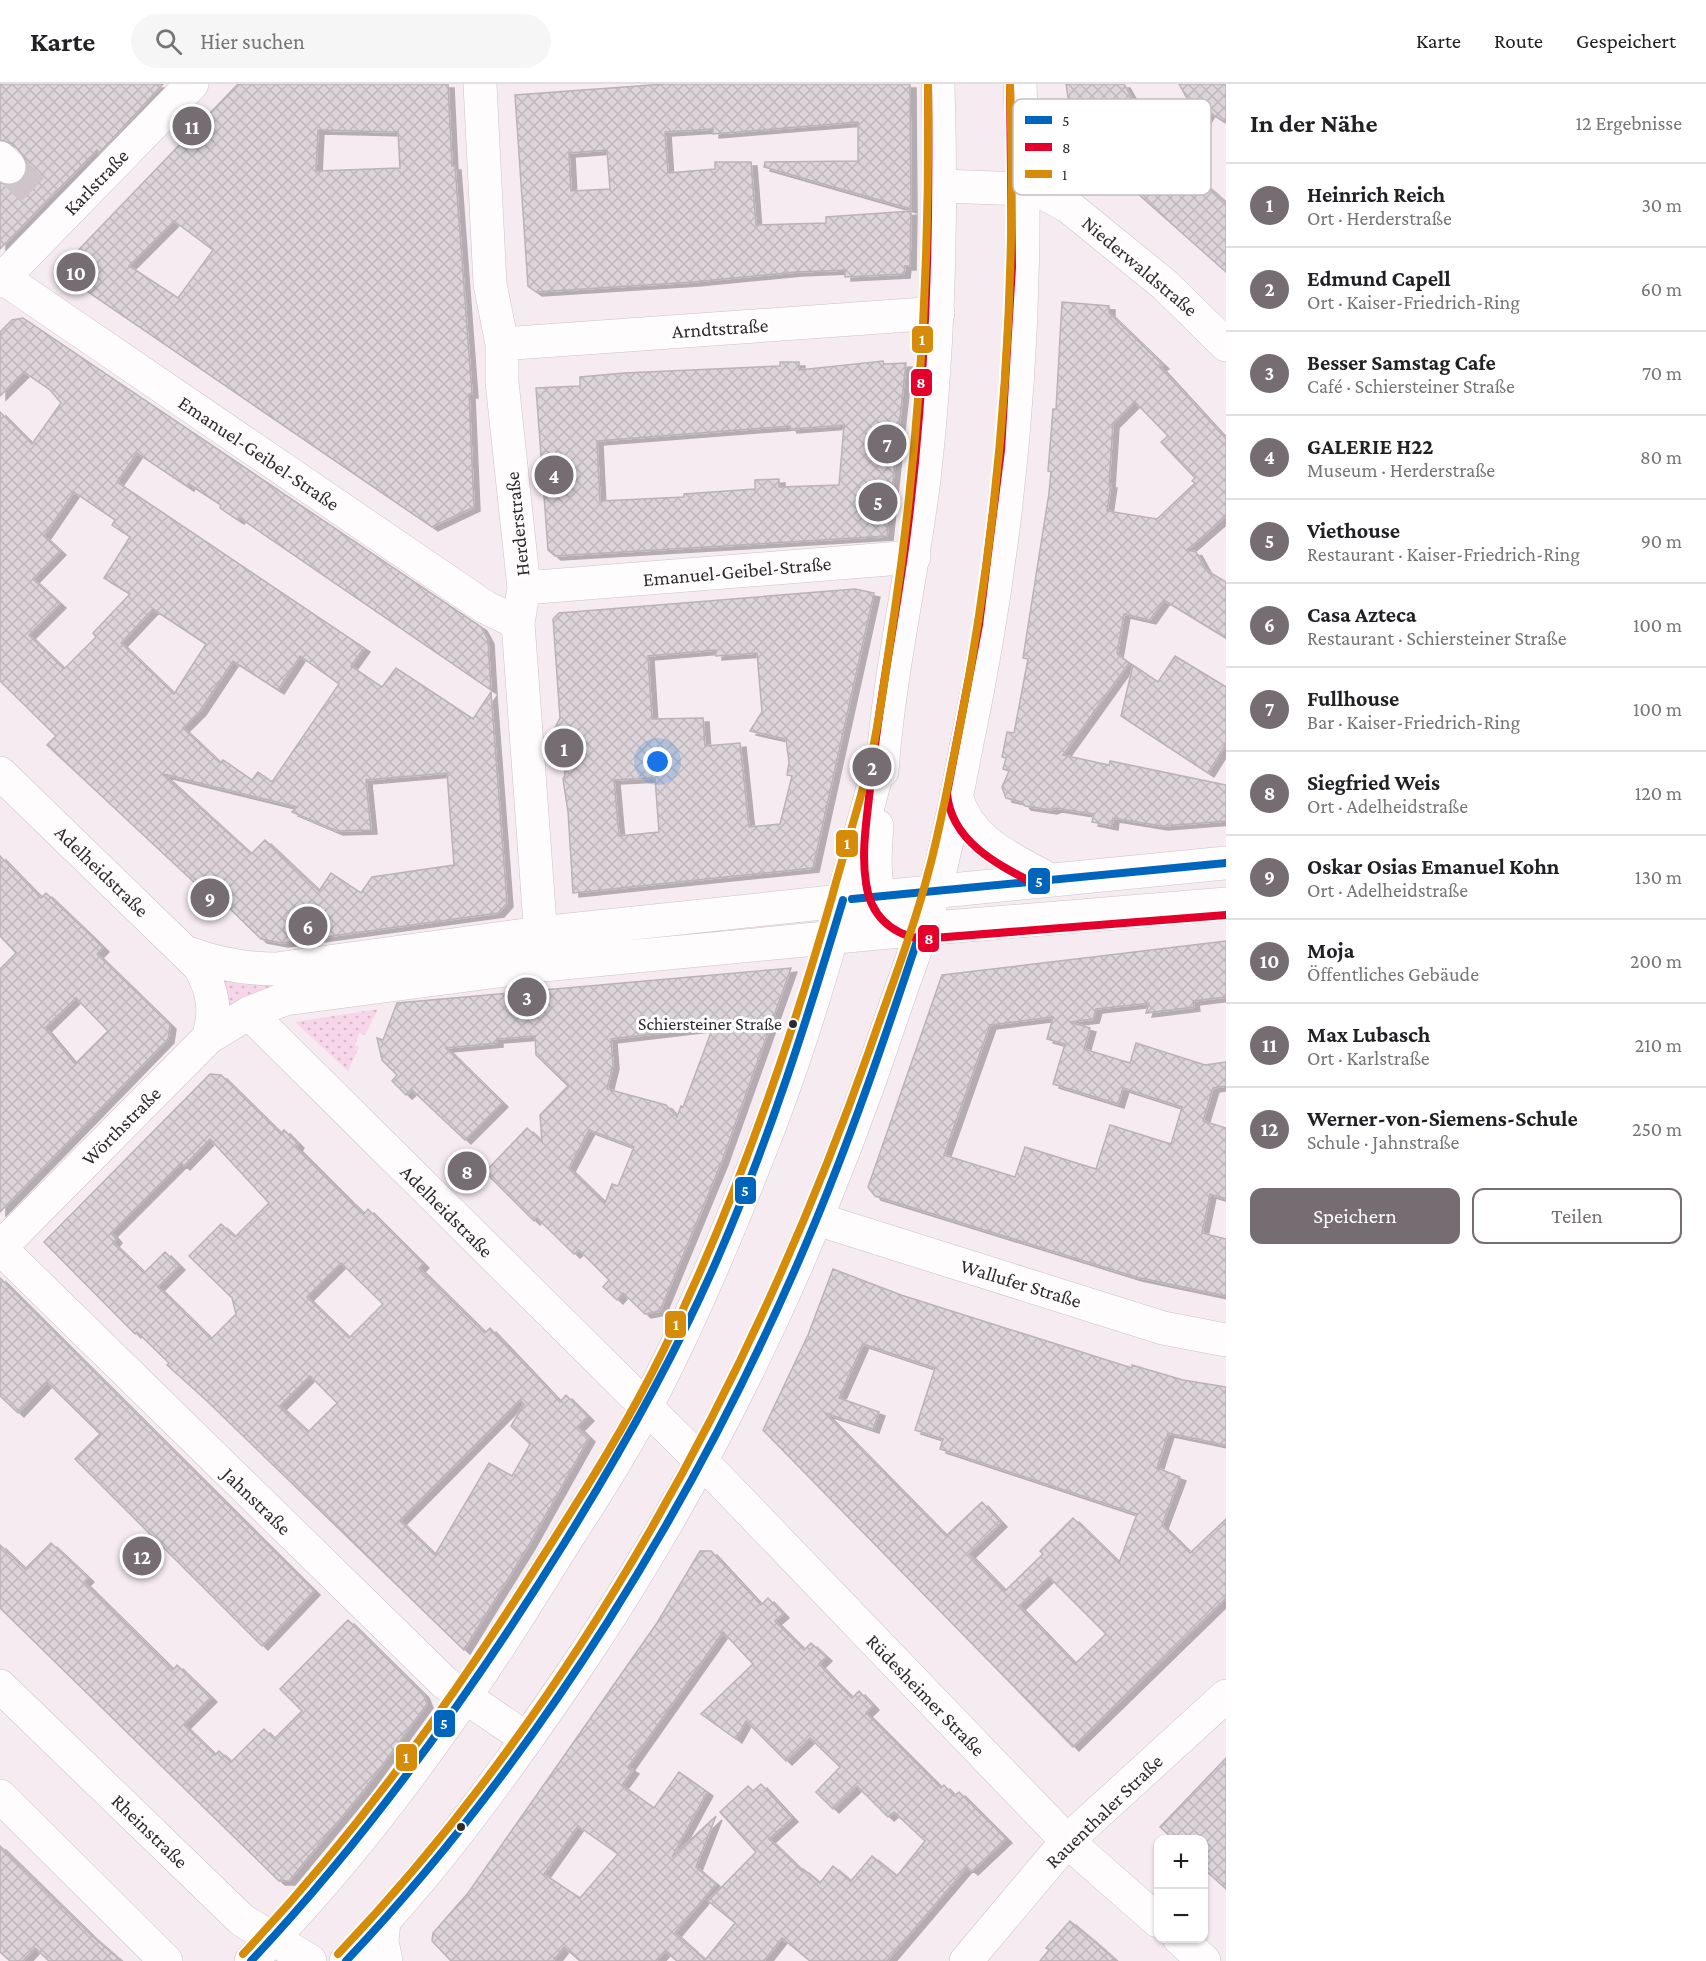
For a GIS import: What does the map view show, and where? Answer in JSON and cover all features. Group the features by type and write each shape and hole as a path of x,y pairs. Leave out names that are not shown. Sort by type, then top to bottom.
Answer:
{"street":[{"name":"Karlstraße","path":"2,279 53,210 192,84"},
{"name":"Herderstraße","path":"480,84 490,284 502,344 502,382 524,588 518,623 542,949"},
{"path":"921,929 909,928 894,919 880,897 875,862 883,751 914,557 932,402 938,312 941,186 938,84"},
{"path":"1020,84 1020,99"},
{"name":"Niederwaldstraße","path":"941,186 1013,189"},
{"path":"346,1961 384,1922 462,1826 527,1739 590,1647 644,1561 701,1461 754,1359 817,1219 874,1069 934,892 956,796 988,636 1004,516 1015,400 1022,195"},
{"name":"Niederwaldstraße","path":"1047,195 1087,220 1165,285 1226,345"},
{"name":"Emanuel-Geibel-Straße","path":"2,279 485,608 518,623"},
{"name":"Arndtstraße","path":"502,344 938,312"},
{"name":"Emanuel-Geibel-Straße","path":"524,588 914,557"},
{"path":"262,1950 373,1822 466,1699 646,1407 718,1255 774,1114 843,900 883,751"},
{"name":"Adelheidstraße","path":"0,773 200,967 214,1000 213,1023 208,1038"},
{"path":"956,796 967,824 976,834 993,847 1050,880"},
{"path":"249,1013 285,999 542,949 843,900 1226,863"},
{"path":"831,938 852,913 880,897"},
{"path":"188,953 207,960 251,969 276,969 542,949 831,938 1226,904"},
{"name":"Adelheidstraße","path":"249,1013 701,1461"},
{"name":"Wörthstraße","path":"0,1248 208,1038 249,1013"},
{"name":"Wallufer Straße","path":"817,1219 1162,1328 1226,1340"},
{"name":"Jahnstraße","path":"0,1248 381,1623 466,1699 527,1739"},
{"name":"Rüdesheimer Straße","path":"701,1461 1067,1841 1154,1917"},
{"name":"Rheinstraße","path":"0,1686 237,1915 262,1950 310,1961"},
{"name":"Rauenthaler Straße","path":"966,1961 1067,1841 1226,1696"},
{"path":"0,1796 166,1961"},
{"path":"384,1922 382,1941 386,1961"},
{"path":"1184,1943 1204,1961"}],"shaded area":[{"path":"218,975 271,977 277,995 227,1017"},
{"path":"378,1009 365,1035 359,1033 355,1045 359,1047 348,1071 295,1022"}],"building":[{"path":"0,84 163,84 99,153 97,150 0,249 0,183 14,185 23,180 27,171 27,162 13,144 0,140"},
{"path":"238,84 448,84 452,166 455,166 472,394 469,394 474,507 432,527 65,276 65,264","holes":["318,130 398,132 400,168 316,171","174,221 213,250 178,298 129,266"]},
{"path":"665,84 910,84 911,209 764,167 765,162 858,161 858,122 713,134 713,129 665,132 668,173 715,169 715,162 751,162 756,225 826,223 826,217 911,211 910,266 905,266 904,274 845,277 845,270 796,272 693,282 536,292 528,286 515,95","holes":["607,150 610,189 571,191 569,153"]},
{"path":"1066,84 1124,84 1132,99 1068,99"},
{"path":"1179,84 1226,84 1226,123 1211,113 1211,99 1187,99"},
{"path":"1211,190 1226,203 1226,272 1139,195 1211,195"},
{"path":"1062,302 1109,306 1109,313 1163,365 1160,367 1226,439 1226,516 1187,550 1196,552 1206,570 1226,582 1226,638 1164,600 1150,620 1124,614 1117,654 1129,663 1063,755 1109,765 1110,761 1226,785 1226,821 1162,826 1113,818 1112,826 1092,822 1094,814 1025,806 1022,802 1006,798 1002,787 1009,771 1003,769 1006,758 1002,757 1007,732 1014,733 1028,659 1023,658 1049,493 1051,472 1048,471 1053,409 1056,409","holes":["1135,402 1168,436 1161,442 1195,478 1192,481 1195,483 1157,519 1107,511 1111,484 1109,484 1113,424"]},
{"path":"23,318 481,627 488,640 491,690 240,518 238,520 220,508 221,505 189,484 188,487 137,453 117,482 364,648 351,666 382,687 396,668 473,719 491,692 507,903 498,913 282,943 261,939 216,895 212,899 47,745 56,736 0,681 0,412 32,444 61,403 50,390 24,372 0,396 0,332 12,320","holes":["74,492 115,520 112,525 130,537 104,578 130,594 93,633 96,637 64,669 29,635 60,604 33,579 60,551 44,536","153,609 206,644 174,694 121,643","300,656 339,684 272,782 258,772 252,780 223,760 220,763 183,728 200,711 233,661 278,690","447,773 454,865 372,877 361,893 331,873 319,891 265,840 251,854 163,774 297,807 292,812 337,831 371,830 366,780"]},
{"path":"883,361 884,364 906,363 887,536 555,556 548,550 536,388 580,386 580,377 780,366 780,362 799,362 799,370","holes":["844,425 839,485 779,487 779,479 755,480 755,489 684,494 684,497 600,501 597,441 790,426 791,429"]},
{"path":"855,589 874,593 813,868 573,893 568,812 563,779 565,775 563,739 555,728 560,718 553,619 559,613","holes":["716,650 716,656 757,653 762,712 750,731 786,739 789,762 787,775 792,776 780,824 749,827 740,743 705,746 703,718 652,719 648,656","655,778 659,832 619,836 614,780"]},
{"path":"1175,656 1226,687 1226,744 1208,773 1121,716 1133,665 1158,682"},
{"path":"0,856 41,898 46,893 87,932 103,948 97,954 170,1025 168,1039 0,1212 0,969 16,953 0,936","holes":["76,998 108,1031 75,1064 45,1028"]},
{"path":"1226,941 1226,997 1193,1001 1194,1007 1146,1013 1149,1003 1096,1009 1093,1019 1070,1022 1090,1028 1084,1049 1130,1063 1136,1043 1205,1065 1226,1062 1226,1086 1213,1088 1203,1121 1226,1128 1226,1199 1210,1194 1202,1233 1226,1239 1226,1296 1136,1277 875,1196 868,1187 942,975","holes":["1053,1017 1047,1039 1065,1044 1053,1084 1118,1104 1123,1088 1182,1107 1171,1144 1110,1125 1096,1169 1025,1147 1015,1177 944,1155 990,1025"]},
{"path":"791,968 722,1161 660,1311 645,1314 623,1293 617,1300 603,1287 609,1280 579,1250 574,1254 537,1218 534,1221 485,1172 527,1128 542,1142 540,1115 568,1086 536,1055 535,1036 497,1039 497,1043 446,1048 502,1103 465,1140 412,1090 406,1095 392,1081 397,1075 382,1060 377,1038 383,1040 397,1003","holes":["713,1027 683,1107 681,1106 677,1117 666,1105 607,1089 613,1065 611,1039","589,1130 634,1147 618,1186 612,1184 605,1203 569,1168"]},
{"path":"210,1074 221,1075 281,1134 284,1130 298,1144 296,1147 364,1214 368,1209 423,1264 419,1268 485,1333 490,1328 560,1402 566,1395 588,1417 578,1427 589,1438 529,1545 464,1650 167,1365 169,1363 137,1332 135,1334 44,1242","holes":["210,1139 269,1203 235,1237 221,1224 189,1256 232,1298 236,1314 211,1339 158,1287 179,1266 165,1252 144,1273 113,1243 116,1239 111,1233 181,1163 184,1166","341,1263 383,1304 349,1338 307,1297","310,1376 337,1403 308,1432 280,1406","520,1400 524,1404 511,1426 530,1444 512,1476 489,1463 435,1555 400,1521"]},
{"path":"833,1269 901,1295 1132,1368 1132,1365 1183,1380 1226,1387 1226,1445 1168,1433 1157,1468 1180,1477 1162,1525 1190,1553 1226,1519 1226,1598 1073,1747 763,1430 808,1335","holes":["863,1344 935,1368 915,1430 943,1439 940,1449 1137,1514 1119,1563 1073,1518 1040,1551 1043,1554 1005,1591 969,1554 1001,1523 982,1502 946,1536 825,1413 873,1429 879,1412 839,1398","1049,1577 1106,1634 1075,1664 1019,1606"]},
{"path":"0,1278 314,1591 262,1646 75,1459 100,1434 47,1382 18,1413 0,1396"},
{"path":"51,1543 88,1578 84,1582 173,1670 177,1665 211,1698 184,1725 215,1755 219,1751 231,1762 264,1729 274,1739 302,1711 280,1689 348,1620 423,1694 427,1704 365,1789 289,1881 279,1881 0,1608 0,1545 25,1569"},
{"path":"700,1551 711,1551 761,1605 768,1598 783,1614 775,1621 804,1650 811,1643 826,1657 819,1664 852,1698 859,1691 873,1706 866,1713 941,1788 944,1785 954,1796 959,1792 1006,1839 972,1871 967,1867 887,1961 810,1961 782,1938 764,1961 677,1961 665,1951 656,1961 580,1961 564,1947 553,1961 451,1961 432,1941 433,1933 468,1893 657,1623","holes":["723,1632 753,1664 701,1714 736,1739 746,1721 786,1761 810,1738 840,1767 816,1792 833,1809 857,1786 888,1817 894,1812 925,1841 897,1876 872,1856 851,1881 833,1866 820,1883 803,1869 802,1871 769,1839 792,1818 761,1784 753,1791 748,1786 720,1812 756,1852 708,1901 735,1923 705,1960 675,1933 716,1884 696,1867 716,1816 672,1857 707,1792 679,1772 654,1808 622,1785 633,1770 628,1767","578,1826 618,1854 580,1898 544,1874"]},
{"path":"1226,1758 1226,1889 1208,1873 1208,1835 1169,1835 1160,1827"},
{"path":"0,1846 91,1935 121,1961 49,1961 35,1948 23,1961 10,1961 0,1952"},
{"path":"1070,1921 1116,1961 1040,1961 1049,1950 1046,1948"}],"tunnel":[{"path":"9,167 45,202"}],"transit line":[{"name":"8","path":"928,84 927,256 918,427 906,541 877,726 866,823 864,859 868,894 883,921 900,932 921,939 1226,915"},
{"name":"1","path":"243,1954 325,1861 401,1765 507,1613 573,1509 621,1430 664,1349 714,1239 758,1127 815,955 864,785 879,715 903,550 917,418 925,285 928,84"},
{"name":"8","path":"1010,84 1012,267 1001,450 979,625 947,793 958,827 969,841 997,863 1045,889"},
{"name":"1","path":"338,1954 425,1856 506,1752 581,1644 650,1530 714,1414 771,1294 823,1173 869,1051 924,890 934,849 960,726 986,566 996,486 1008,326 1012,165 1010,84"},
{"name":"5","path":"852,899 1226,863"},
{"name":"5","path":"251,1961 338,1863 418,1760 530,1598 627,1437 685,1329 737,1212 786,1079 843,900"},
{"name":"5","path":"346,1961 417,1882 484,1799 547,1713 607,1623 663,1530 715,1436 763,1341 806,1244 881,1048 921,929"}],"place":[{"name":"Max Lubasch","path":"192,126"},
{"name":"Moja","path":"76,272"},
{"name":"Fullhouse","path":"887,444"},
{"name":"GALERIE H22","path":"554,475"},
{"name":"Viethouse","path":"878,502"},
{"name":"Heinrich Reich","path":"564,748"},
{"name":"Edmund Capell","path":"872,767"},
{"name":"Oskar Osias Emanuel Kohn","path":"210,898"},
{"name":"Casa Azteca","path":"308,926"},
{"name":"Besser Samstag Cafe","path":"527,997"},
{"name":"Schiersteiner Straße","path":"793,1024"},
{"name":"Siegfried Weis","path":"467,1171"},
{"name":"Werner-von-Siemens-Schule","path":"142,1556"}]}
